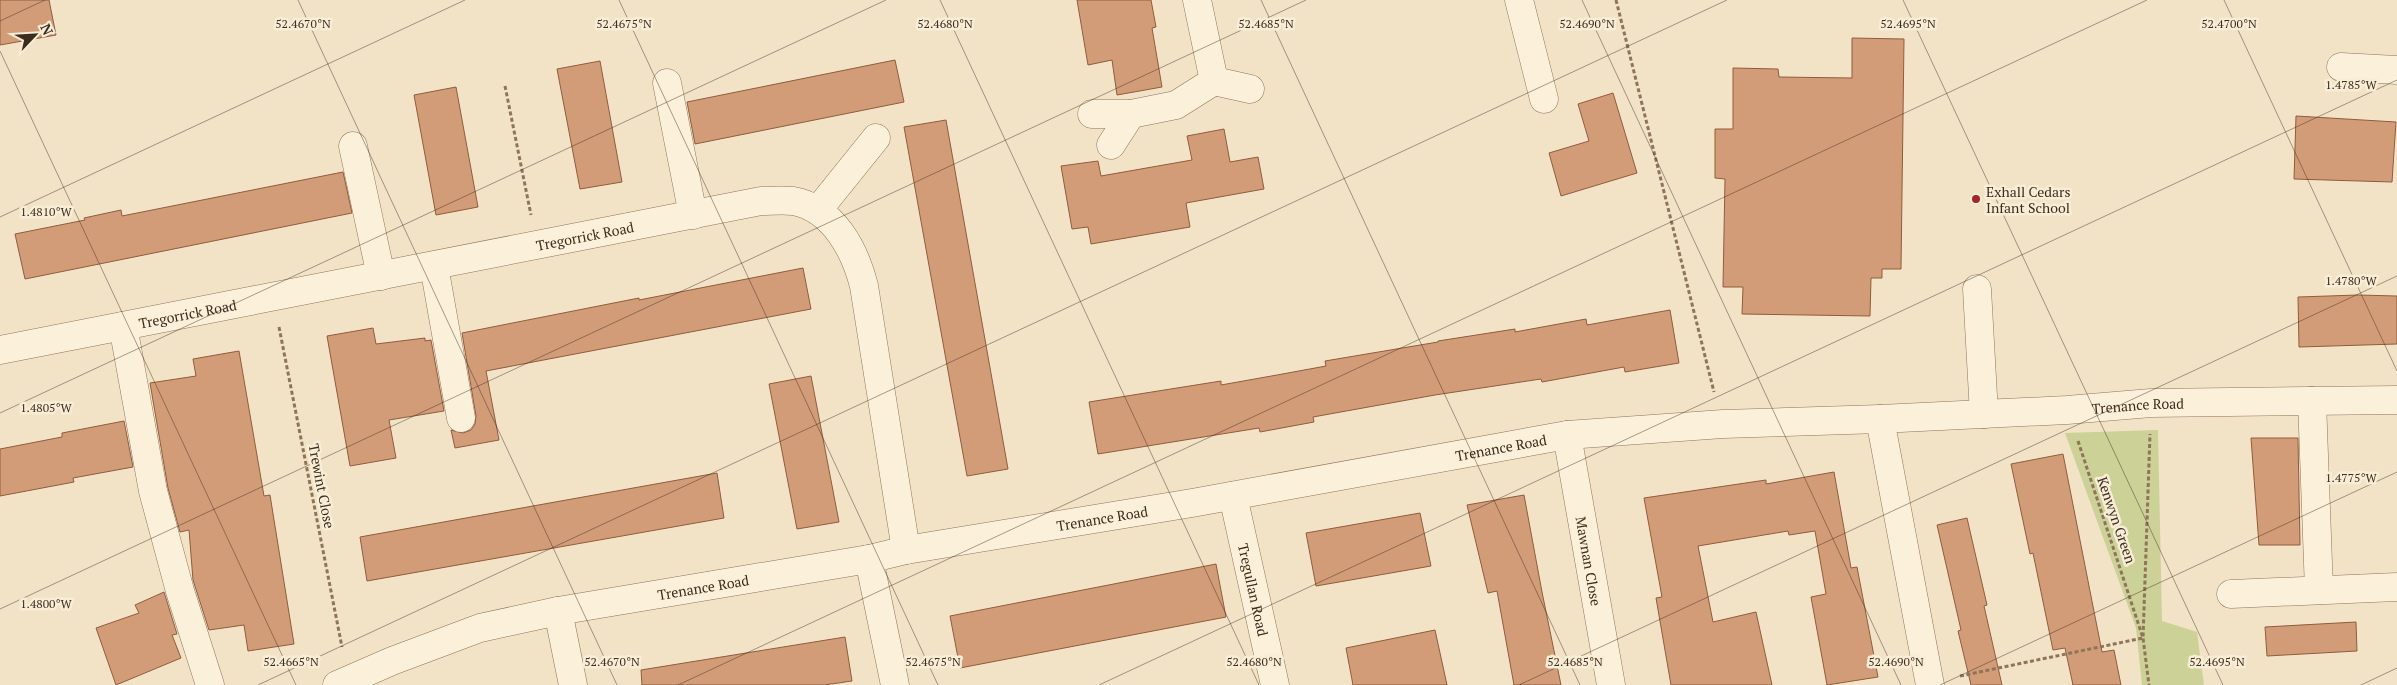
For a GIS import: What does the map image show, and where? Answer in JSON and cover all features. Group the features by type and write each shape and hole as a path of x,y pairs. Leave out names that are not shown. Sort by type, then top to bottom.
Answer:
{"street":[{"path":"1198,0 1214,81"},
{"path":"1519,0 1544,99"},
{"path":"2341,67 2397,70"},
{"path":"1092,114 1131,114 1176,106 1214,81 1250,89"},
{"path":"667,83 693,214"},
{"path":"1111,144 1131,114"},
{"path":"818,210 876,138"},
{"path":"353,146 381,276"},
{"name":"Tregorrick Road","path":"0,350 761,201 793,201 818,210 838,230 859,265 866,296 906,550"},
{"path":"434,266 461,418"},
{"path":"1977,289 1984,414"},
{"path":"123,326 153,491 180,591 210,685"},
{"name":"Trenance Road","path":"343,683 392,661 480,628 558,611 869,559 906,550 1232,496 1567,436 1722,424 1880,420 2151,404 2397,400"},
{"path":"2312,401 2320,590"},
{"path":"1880,420 1930,684"},
{"name":"Mawnan Close","path":"1567,436 1611,685"},
{"name":"Tregullan Road","path":"1232,496 1275,685"},
{"path":"869,559 894,685"},
{"path":"2231,594 2397,587"},
{"path":"558,611 573,685"}],"path":[{"path":"1616,0 1722,424"},
{"path":"505,86 536,245"},
{"name":"Trewint Close","path":"274,297 343,683"},
{"name":"Kenwyn Green","path":"2149,685 2143,638 2151,404"},
{"name":"Kenwyn Green","path":"2067,410 2143,638"},
{"path":"1930,684 2143,638"}],"green space":[{"path":"2158,430 2162,621 2197,632 2204,685 2142,685 2136,628 2065,433"}],"building":[{"path":"0,0 49,0 56,35 0,45"},
{"path":"1077,0 1151,0 1156,27 1152,28 1162,87 1117,95 1112,60 1088,65"},
{"path":"1852,38 1904,39 1901,269 1882,269 1882,278 1871,278 1870,316 1742,314 1743,287 1723,287 1725,179 1715,178 1715,129 1733,129 1733,68 1778,69 1779,77 1852,78"},
{"path":"895,60 904,102 695,144 687,102"},
{"path":"600,61 622,182 580,189 557,69"},
{"path":"456,87 478,207 436,215 414,95"},
{"path":"1613,93 1637,173 1561,196 1549,153 1589,141 1578,104"},
{"path":"2296,116 2396,122 2392,182 2294,179"},
{"path":"946,120 1008,469 967,476 904,127"},
{"path":"1224,129 1230,162 1258,157 1264,189 1186,203 1190,227 1091,244 1088,227 1072,229 1061,166 1098,161 1101,176 1192,160 1187,136"},
{"path":"343,172 352,213 25,279 15,234 85,220 84,218 121,210 122,216"},
{"path":"803,268 811,309 486,371 499,440 455,448 451,430 463,433 471,430 475,424 476,416 462,333"},
{"path":"2397,296 2397,344 2299,347 2298,297"},
{"path":"1670,310 1679,363 1625,372 1624,367 1542,382 1541,379 1435,395 1313,417 1314,422 1260,432 1259,428 1098,454 1089,402 1221,381 1221,385 1326,366 1325,361 1438,341 1515,329 1515,332 1586,319 1587,325"},
{"path":"373,328 376,344 425,338 425,341 431,340 444,411 389,420 396,458 350,466 327,336"},
{"path":"239,351 264,496 270,495 294,644 248,651 244,625 209,630 193,580 189,530 180,532 168,488 150,383 196,376 193,359"},
{"path":"811,376 839,522 797,529 769,384"},
{"path":"124,421 133,467 73,478 74,482 0,496 0,449 62,437 62,433"},
{"path":"2251,438 2298,438 2300,545 2259,545"},
{"path":"2063,454 2102,652 2114,650 2121,685 2073,685 2065,648 2053,650 2033,553 2030,554 2011,464"},
{"path":"1834,472 1851,568 1857,567 1878,677 1827,685 1811,597 1826,594 1815,531 1789,535 1788,531 1698,546 1713,622 1756,612 1772,685 1671,685 1656,598 1662,597 1644,498 1766,480 1766,484"},
{"path":"717,473 724,518 367,581 360,537"},
{"path":"1524,495 1561,685 1514,685 1497,591 1488,593 1467,505"},
{"path":"1420,513 1431,566 1316,586 1306,533"},
{"path":"1967,518 1987,605 1984,606 2002,685 1971,685 1958,631 1961,630 1937,525"},
{"path":"1216,564 1226,617 960,668 950,616"},
{"path":"164,592 177,634 172,635 181,658 116,685 96,628 139,613 135,605"},
{"path":"2356,622 2357,651 2267,656 2265,627"},
{"path":"1435,630 1447,685 1353,685 1346,648"},
{"path":"845,637 852,681 824,685 642,685 641,670"}],"place":[{"name":"Exhall Cedars Infant School","path":"1976,199"}]}
